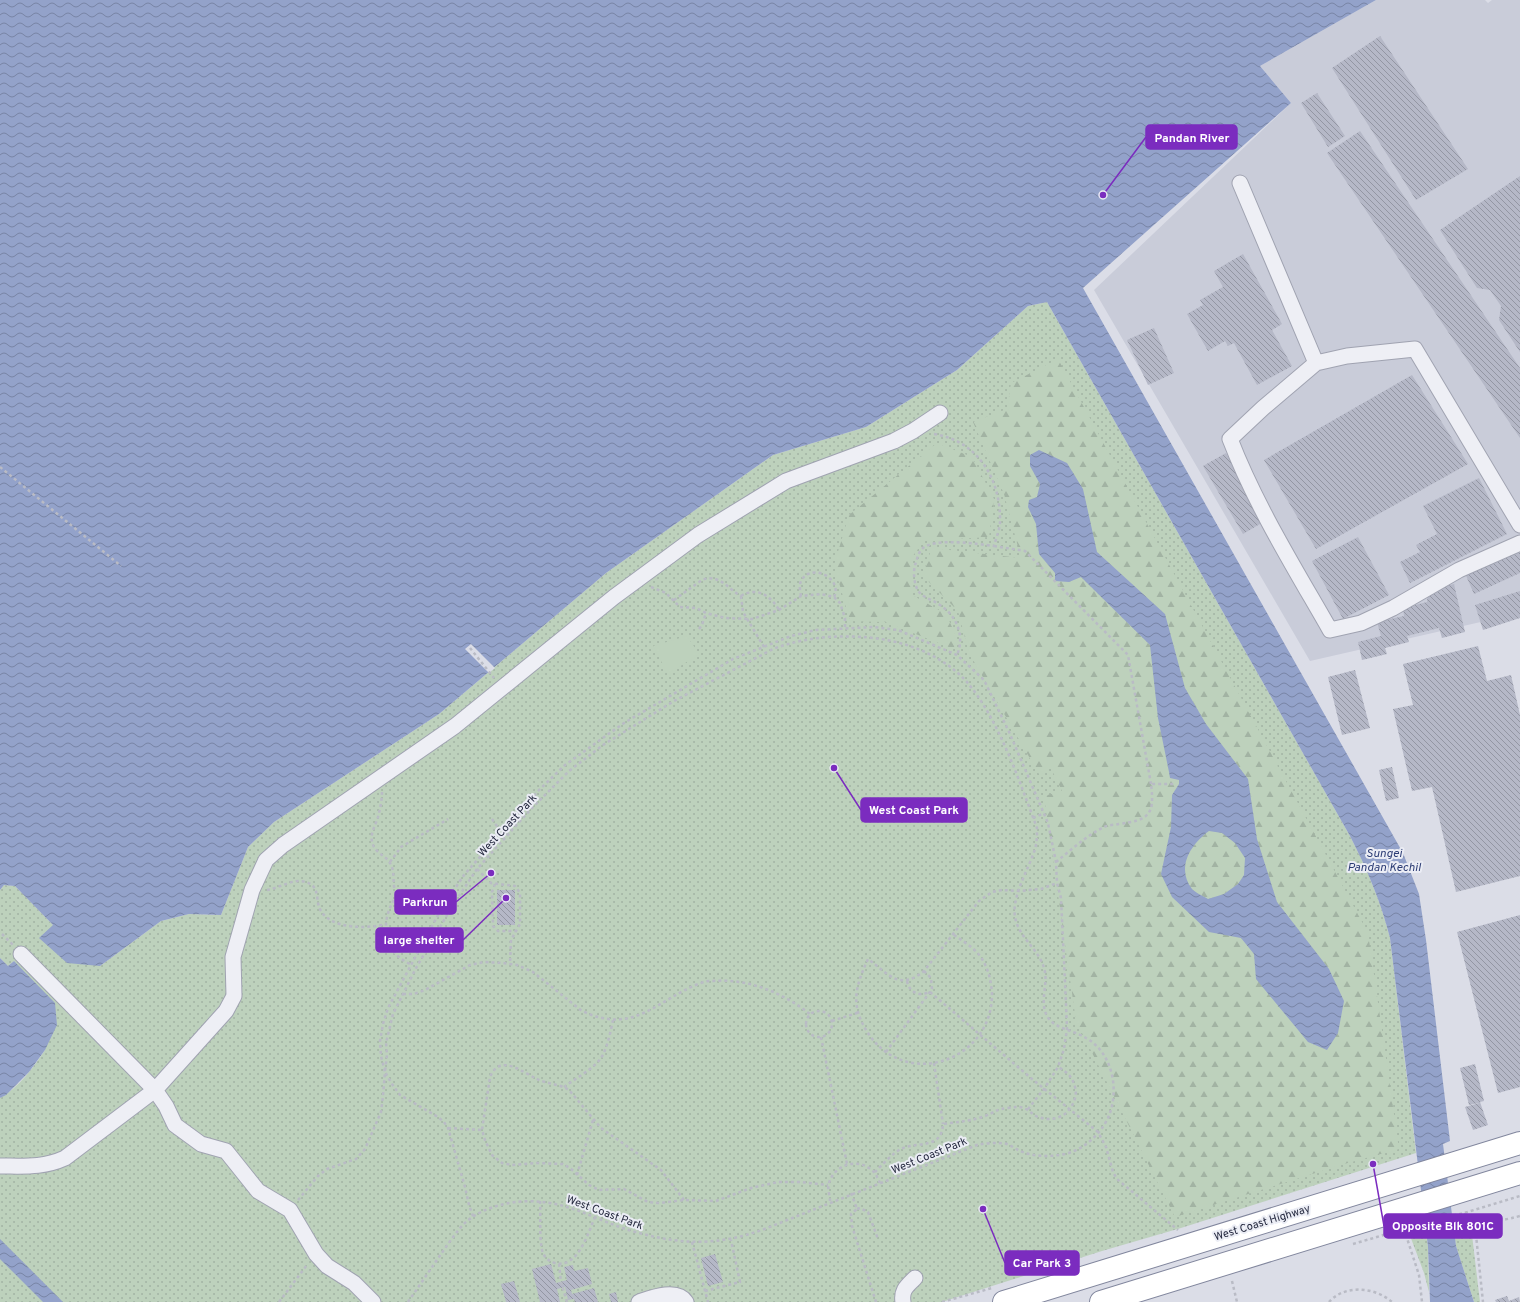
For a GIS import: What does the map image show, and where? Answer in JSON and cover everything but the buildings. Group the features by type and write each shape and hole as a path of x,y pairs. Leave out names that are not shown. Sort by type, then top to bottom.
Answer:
{"highway":[{"name":"West Coast Highway","path":"1004,1302 1520,1143"},
{"path":"1101,1302 1419,1214 1462,1192 1520,1173"}],"lane":[{"path":"1240,184 1316,363"},
{"path":"1520,525 1415,349 1347,356 1316,363 1230,439 1264,516 1330,630 1361,623 1393,608 1459,570 1520,543"},
{"path":"0,1166 34,1166 52,1164 65,1158 155,1090 226,1011 234,996 233,957 252,890 266,860 283,845 382,778 455,726 614,597 698,535 786,481 894,442 940,413"},
{"path":"21,954 155,1090 166,1106 175,1125 201,1144 226,1151 258,1191 290,1210 316,1254 327,1266 354,1283 373,1302"},
{"path":"903,1302 902,1295 904,1289 916,1278"},
{"path":"639,1302 670,1295 678,1296 686,1302"}],"path":[{"path":"942,436 962,444 973,452 978,456 990,473 999,500 1000,523 994,546"},
{"path":"0,466 121,566"},
{"path":"957,655 961,639 955,620 948,611 939,604 923,596 916,586 915,569 918,557 922,548 931,544 964,543 994,546 1025,552 1128,655 1151,784 1152,806 1146,816 1136,822 1105,827 1078,844 1056,862"},
{"path":"801,596 801,582 805,576 814,573 824,574 831,578 835,586 836,593 834,597"},
{"path":"674,600 702,580 708,578 722,581 741,596"},
{"path":"633,584 658,589 674,600 680,607 696,608 706,613 726,618 747,620 779,610 801,596 814,594 834,597 840,603 843,610 845,628"},
{"path":"741,596 746,593 754,592 764,594 774,602 779,610"},
{"path":"741,596 742,608 747,620 764,647"},
{"path":"699,629 706,613"},
{"path":"473,1216 468,1205 465,1187 448,1128 438,1117 400,1095 385,1072 380,1050 383,1024 388,1008 410,964 442,908 464,875 539,790 565,765 624,723 733,659 791,636 816,630 874,627 898,630 957,655 984,680 1010,734 1048,823 1056,862 1061,898 1067,1029 1064,1049 1058,1067 1044,1089 1028,1109"},
{"name":"West Coast Park","path":"290,1210 318,1176 327,1169 356,1159 362,1153 381,1112 388,1055 386,1044 389,1027 403,994 434,936 477,869 531,809 564,776 604,744 674,701 773,648 812,638 854,636 894,641 922,650 949,667 965,680 976,694 989,716 1004,747 1037,828 1035,850 1019,892 1015,910 1016,921 1044,966 1046,981 1044,1003 1047,1016 1052,1022 1087,1038 1094,1044 1104,1055 1111,1071 1114,1087 1112,1105 1107,1119 1098,1132 1086,1145 1077,1150 1055,1156 1038,1156 1022,1152 1006,1144 1000,1143 977,1145 851,1193 762,1230 730,1240 692,1242 643,1235 563,1205 540,1201 517,1202 499,1205 482,1211 467,1221 454,1236 408,1302"},
{"path":"470,648 502,688"},
{"path":"382,778 380,808 372,833 372,839 376,849 390,862 393,871 394,890 397,895 427,901 442,908"},
{"path":"1151,784 1176,784"},
{"path":"1033,818 1044,813"},
{"path":"390,862 402,847 448,819"},
{"path":"492,819 501,832"},
{"path":"477,869 487,880 494,884 515,886 520,893 520,924 511,940 510,963"},
{"path":"252,890 276,888 294,881 307,882 315,888 319,907 322,912 327,918 336,923 358,927 386,924"},
{"path":"954,934 975,950 980,957 990,979 992,1003 990,1014 980,1035 956,1056 934,1063 909,1063 892,1057 878,1046 869,1035 857,1013 858,985 860,975 868,959 897,980 907,981 924,971 980,901 992,892 1002,890 1019,892 1041,889 1058,883"},
{"path":"494,884 492,892 493,926 498,931 516,931"},
{"path":"397,895 388,912 386,924 388,941 391,949 401,960 410,964"},
{"path":"403,994 414,994 425,990 470,965 484,962 510,963 533,972 582,1011 591,1016 613,1020 641,1015 702,982 723,980 745,983 766,989 799,1005 810,1014"},
{"path":"886,1052 930,992 932,987 931,977 924,971"},
{"path":"907,981 910,989 915,992 923,994 930,992"},
{"path":"930,992 1044,1089 1098,1132 1106,1148 1113,1172 1117,1179 1183,1233"},
{"path":"815,1011 823,1011 828,1014 832,1021 831,1030 826,1035 821,1037 812,1035 806,1028 806,1022 810,1014 815,1011"},
{"path":"832,1021 857,1013"},
{"path":"564,1087 592,1067 602,1056 613,1020"},
{"path":"821,1037 847,1164"},
{"path":"875,1172 901,1149 935,1141 942,1134 943,1124 934,1063"},
{"path":"684,1200 661,1170 601,1128 569,1090 564,1087 537,1079 517,1068 500,1066 493,1070 490,1077 482,1130 489,1150 495,1159 500,1163 512,1165 559,1163 570,1168 577,1176 599,1190 624,1189 648,1202 660,1203 684,1200 716,1201 751,1188 778,1182 800,1182 828,1185"},
{"path":"943,1124 962,1122 986,1116 997,1109 1018,1107 1028,1109 1035,1116 1044,1119 1054,1119 1063,1115 1070,1109 1075,1100 1076,1090 1073,1080 1066,1072 1058,1067"},
{"path":"577,1176 593,1120"},
{"path":"448,1128 482,1130"},
{"path":"830,1202 828,1185 835,1172 847,1164 862,1164 869,1167 875,1172 880,1183"},
{"path":"851,1193 857,1209"},
{"path":"1419,1214 1464,1213 1520,1196"},
{"path":"540,1201 543,1253 549,1261 559,1264 567,1263 576,1257 596,1217"},
{"path":"876,1302 852,1226 852,1214 857,1209 860,1208 868,1212 878,1239"},
{"path":"1464,1213 1489,1221 1507,1220 1520,1216"},
{"path":"1474,1216 1484,1302"},
{"path":"1476,1234 1489,1221"},
{"path":"1404,1229 1419,1275 1422,1302"},
{"path":"704,1291 740,1282 730,1240"},
{"path":"692,1242 708,1302"},
{"path":"279,1302 298,1275 316,1254"},
{"path":"559,1264 561,1282 567,1302"},
{"path":"1232,1281 1237,1302"},
{"path":"1330,1302 1333,1298 1349,1290 1367,1290 1385,1296 1392,1302"}],"shaded area":[{"path":"1376,0 1485,0 1488,3 1492,0 1520,0 1520,613 1310,661 1094,290 1291,103 1260,66"}],"green space":[{"path":"1047,302 1350,836 1368,873 1390,938 1416,1153 942,1302 0,1302 0,1098 19,1083 45,1050 14,961 8,966 0,958 0,890 4,885 15,886 53,925 100,966 161,921 189,914 221,915 248,847 274,822 439,714 606,573 773,455 866,427 957,370 1028,306"},
{"path":"1058,359 1368,933 1399,1149 1344,1164 1175,1217 1076,1021 1044,796 1062,791 1050,766 1039,774 969,653 958,611 922,575 932,548 1021,558 1004,494 973,422 1007,409 1011,383","holes":["1067,463 1083,489 1097,552 1165,614 1185,688 1206,724 1248,779 1257,839 1277,902 1329,969 1256,979 1254,954 1241,938 1209,931 1161,874 1171,827 1172,795 1179,784 1158,718 1150,645 1081,577 1069,582 1055,573 1039,554 1036,524 1037,497 1040,484 1030,466"]},
{"path":"937,443 972,457 994,499 989,537 924,541 912,557 912,595 946,614 957,638 954,649 885,622 850,621 834,565 849,515"},
{"path":"687,636 699,654 668,674 653,646"},
{"path":"1209,831 1222,833 1235,843 1245,857 1244,875 1238,884 1224,894 1208,899 1192,889 1187,881 1185,865 1191,850"},
{"path":"1465,1217 1470,1218 1480,1302 1474,1302 1456,1246 1452,1220"},
{"path":"1425,1227 1428,1247 1429,1292 1424,1273 1409,1233"}],"water":[{"name":"Sungei Pandan Kechil","path":"0,0 1376,0 1260,66 1291,103 1083,288 1403,853 1419,894 1426,940 1450,1141 1443,1144 1456,1246 1474,1302 1430,1302 1428,1247 1390,938 1368,873 1350,836 1047,302 1028,306 957,370 866,427 773,455 606,573 439,714 274,822 248,847 221,915 189,914 161,921 100,966 67,963 39,938 53,925 15,886 4,885 0,890"},
{"path":"1039,450 1067,463 1083,489 1097,552 1165,614 1185,688 1206,724 1248,779 1257,839 1277,902 1329,969 1344,1001 1338,1033 1327,1050 1308,1042 1256,979 1254,954 1241,938 1209,932 1172,897 1161,874 1171,827 1172,795 1179,784 1179,780 1170,778 1158,718 1150,645 1081,577 1069,582 1055,581 1055,573 1039,554 1036,524 1028,507 1029,500 1037,497 1040,484 1030,466 1030,455","holes":["1209,831 1222,833 1235,843 1245,858 1244,875 1238,884 1224,894 1208,899 1192,889 1187,881 1185,865 1191,850 1202,837"]},
{"path":"0,958 8,966 14,961 55,1003 57,1025 45,1050 29,1072 6,1095 0,1098"},
{"path":"0,1239 63,1302 43,1302 0,1259"}],"pier":[{"path":"471,644 495,668 489,673 465,649"}],"place":[{"name":"Pandan River","path":"1103,195"},
{"name":"West Coast Park","path":"834,768"},
{"name":"Parkrun","path":"491,873"},
{"name":"large shelter","path":"506,898"},
{"name":"Opposite Blk 801C","path":"1373,1164"},
{"name":"Car Park 3","path":"983,1209"}]}
